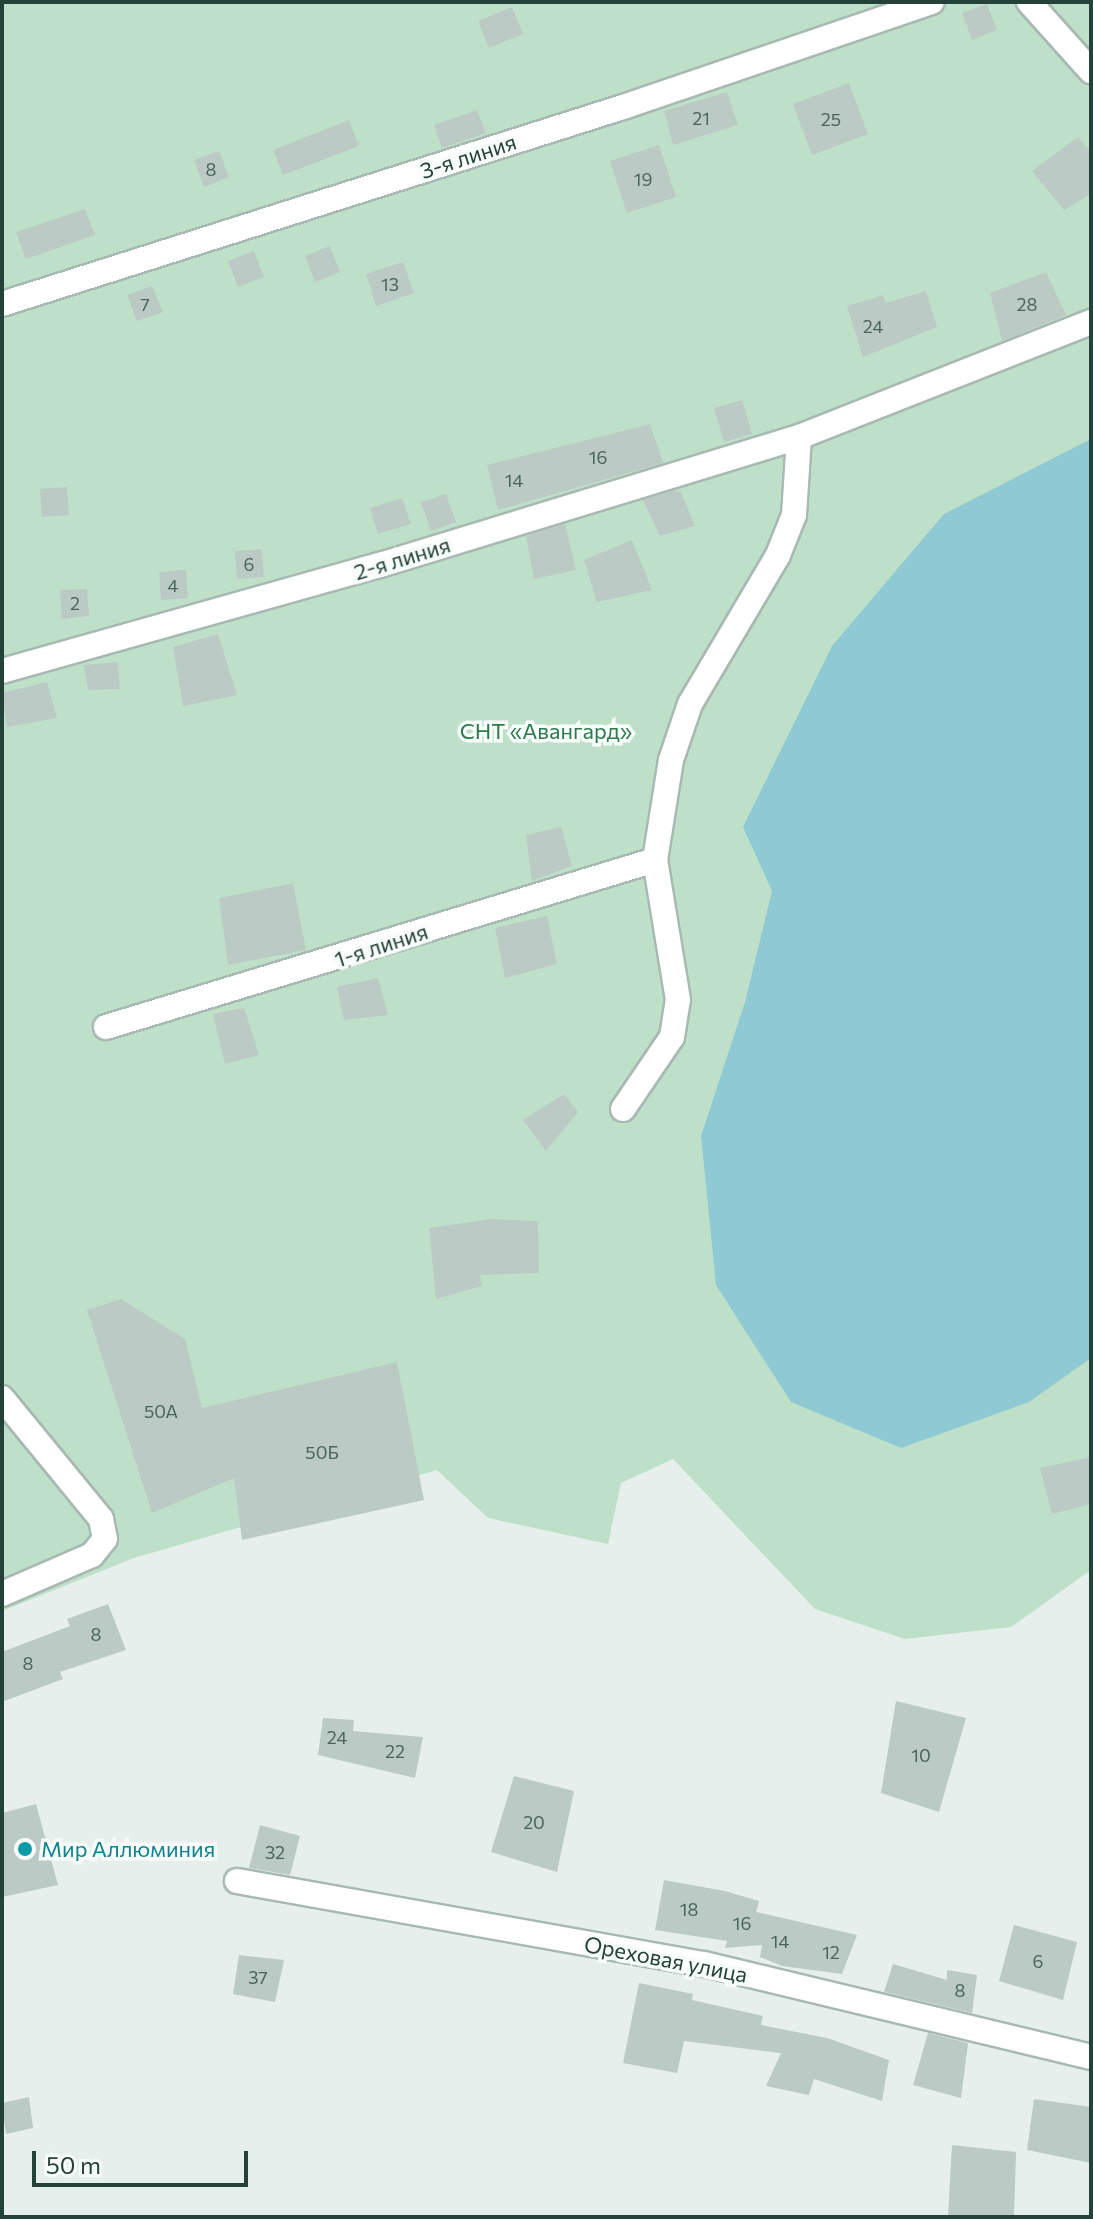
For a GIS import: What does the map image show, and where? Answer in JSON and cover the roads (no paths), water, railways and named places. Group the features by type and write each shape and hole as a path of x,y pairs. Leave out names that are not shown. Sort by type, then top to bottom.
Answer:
{"street":[{"name":"3-я линия","path":"2,304 623,107 932,2"},
{"path":"1029,2 1091,71"},
{"name":"2-я линия","path":"2,671 380,565 799,437 1091,322"},
{"path":"623,1109 672,1037 678,1000 655,860 671,760 690,704 778,555 794,515 799,437"},
{"name":"1-я линия","path":"106,1027 655,860"},
{"path":"2,1398 101,1519 105,1539 92,1555 2,1594"},
{"name":"Ореховая улица","path":"237,1881 704,1964 1091,2057"}],"water":[{"path":"1091,439 1091,1358 1029,1402 901,1448 791,1402 716,1285 701,1136 745,1002 772,891 743,827 832,646 944,514"}],"place":[{"name":"Мир Аллюминия","path":"25,1849"}],"park label":[{"name":"СНТ «Авангард»","path":"546,731"}]}
